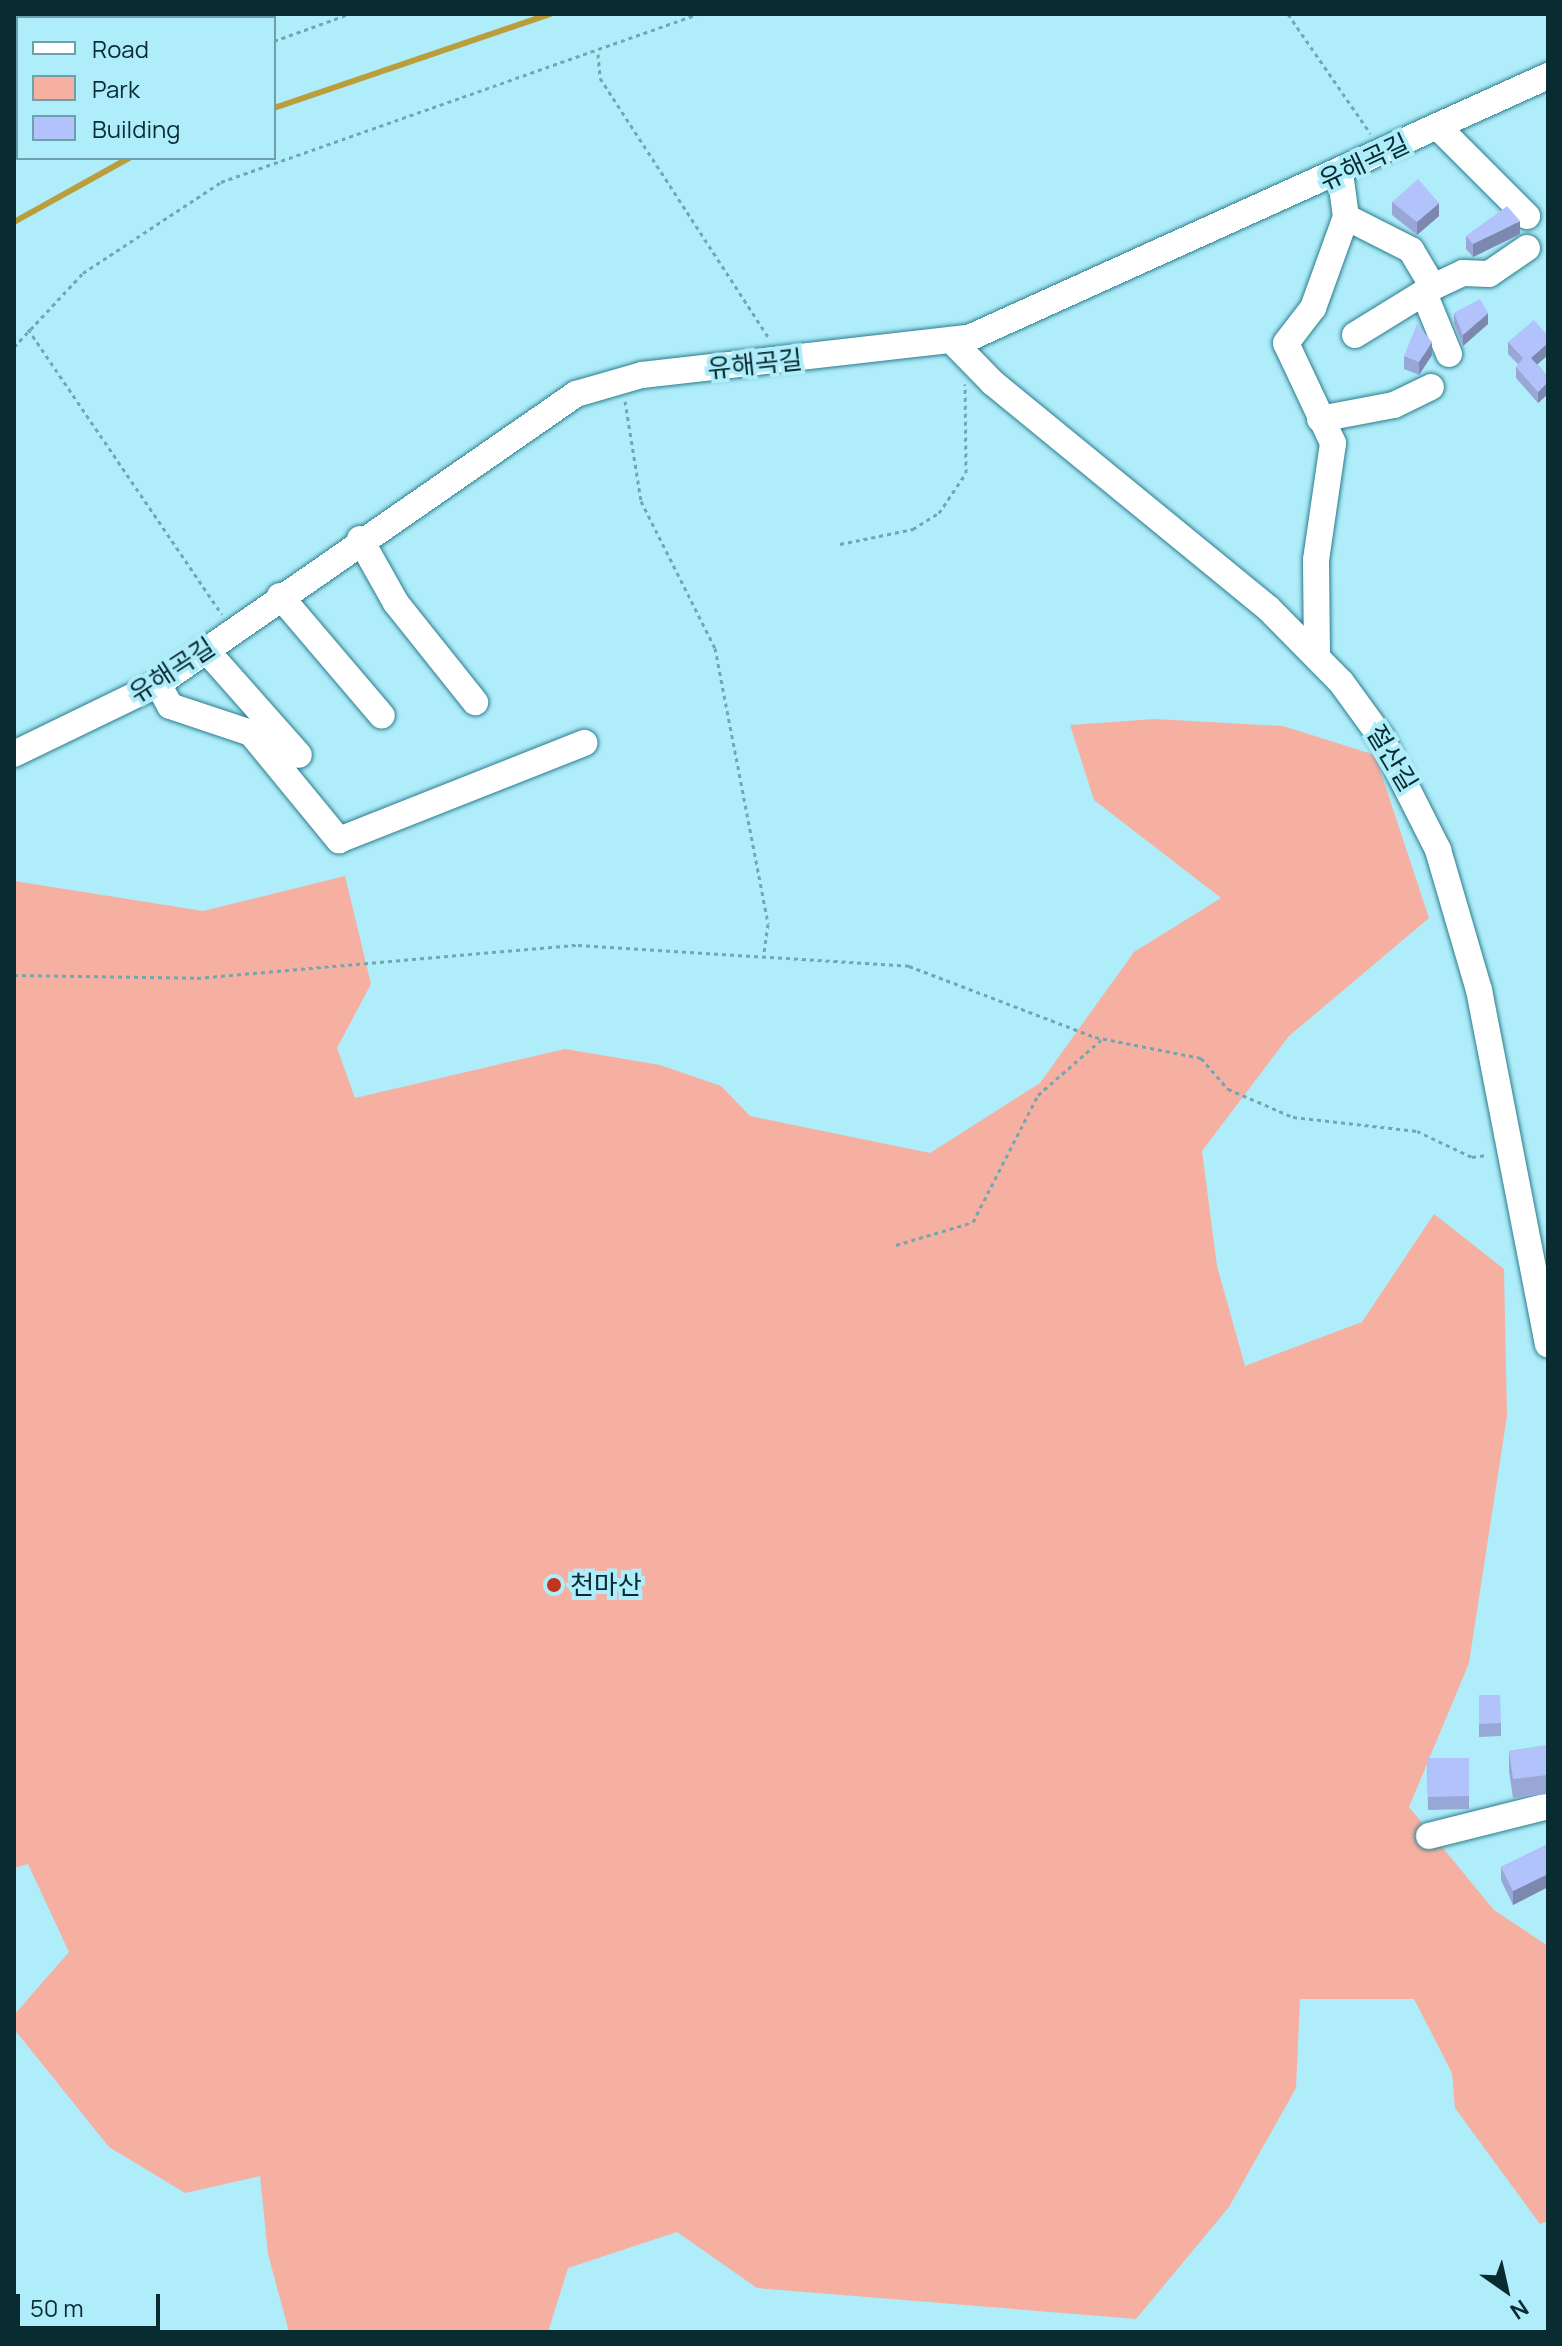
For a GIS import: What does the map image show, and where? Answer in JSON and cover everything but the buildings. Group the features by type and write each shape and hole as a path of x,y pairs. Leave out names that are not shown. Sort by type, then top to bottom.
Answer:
{"street":[{"name":"유해곡길","path":"14,754 158,684 360,539 576,394 622,381 951,340 1340,173 1548,76"},
{"path":"1438,127 1527,216"},
{"path":"1317,657 1316,560 1333,468 1333,443 1286,343 1313,308 1346,217 1340,173"},
{"path":"1346,217 1411,250 1449,354"},
{"path":"1355,335 1428,290 1463,273 1489,274 1527,248"},
{"name":"절산길","path":"951,340 971,361 1317,657 1381,737 1438,850 1515,1151 1528,1262 1548,1344"},
{"path":"1320,419 1394,405 1431,387"},
{"path":"360,539 396,603 475,702"},
{"path":"280,596 382,716"},
{"path":"206,650 299,755"},
{"path":"158,684 170,706 251,733 339,840 584,743"},
{"path":"1429,1836 1548,1806"}],"path":[{"path":"276,40 349,14"},
{"path":"14,347 27,328 83,273 221,182 598,53 698,14"},
{"path":"1288,14 1384,152"},
{"path":"598,53 600,78 782,361"},
{"path":"27,328 233,630"},
{"path":"840,544 913,529 939,513 966,473 970,428 964,388 971,361"},
{"path":"622,381 641,501 715,648 768,924 764,953"},
{"path":"14,975 197,978 578,945 764,953 909,966 1009,1010 1102,1039 1201,1058 1228,1089 1293,1117 1417,1131 1472,1157 1515,1151"},
{"path":"896,1245 973,1222 1038,1095 1102,1039"},
{"path":"1548,2320 1548,2332"}],"green space":[{"path":"1155,719 1283,726 1375,755 1429,918 1289,1036 1202,1151 1217,1266 1245,1366 1362,1322 1434,1214 1504,1269 1507,1416 1469,1663 1409,1807 1494,1910 1548,1946 1548,2221 1540,2224 1455,2108 1452,2073 1414,1999 1300,1999 1296,2088 1229,2207 1136,2319 757,2288 677,2232 568,2268 548,2332 289,2332 268,2254 260,2176 185,2193 109,2147 14,2029 14,2015 69,1952 28,1864 14,1868 14,881 203,911 345,876 371,984 337,1048 355,1098 565,1049 660,1065 721,1086 750,1116 930,1153 1040,1083 1134,952 1221,898 1094,800 1070,725"}],"waterway":[{"path":"276,107 550,14"},
{"path":"14,222 125,160"}],"place":[{"name":"천마산","path":"554,1585"}]}
